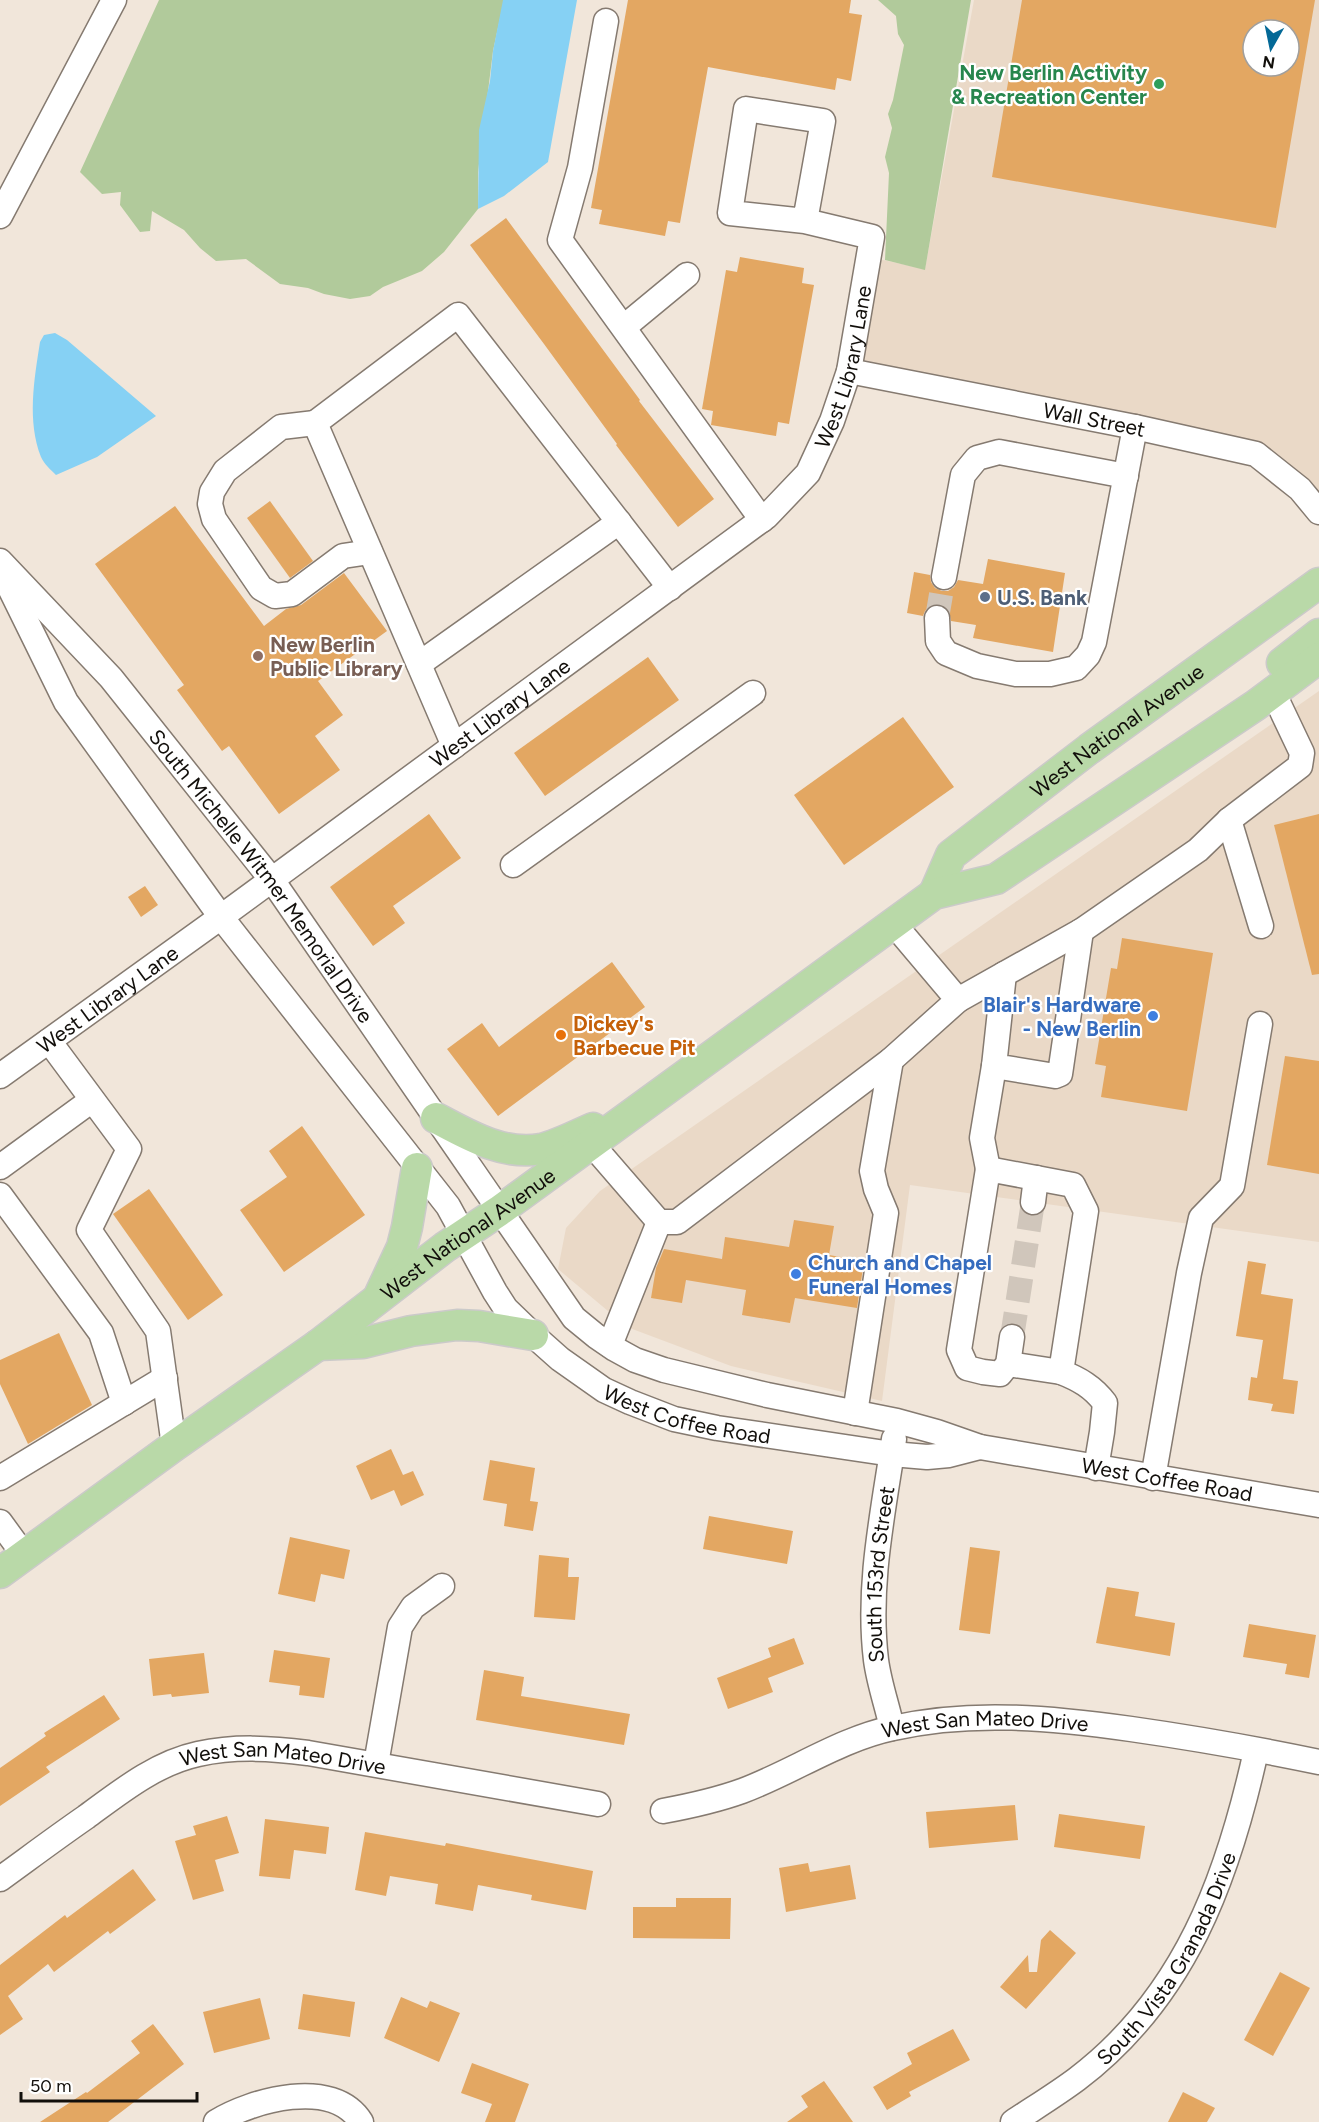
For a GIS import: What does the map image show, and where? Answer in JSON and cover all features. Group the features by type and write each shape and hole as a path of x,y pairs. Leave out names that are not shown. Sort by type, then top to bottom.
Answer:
{"main road":[{"name":"West National Avenue","path":"933,894 951,855 1089,749 1319,583"},
{"path":"1274,692 1272,674 1277,667 1319,634"},
{"name":"West National Avenue","path":"0,1573 174,1446 318,1345 464,1233 499,1210 586,1138 645,1104 933,894 996,879 1274,692 1319,658"},
{"path":"436,1118 474,1139 521,1150 541,1149 586,1138"},
{"path":"377,1299 402,1247 417,1168"},
{"path":"318,1345 363,1343 423,1328 457,1324 533,1335"}],"street":[{"path":"0,216 114,0"},
{"path":"606,21 580,168 560,240 762,520"},
{"path":"746,109 823,121 805,221 730,213 746,109"},
{"name":"West Library Lane","path":"0,1076 272,880 762,520 808,473 832,421 849,371 871,247 805,221"},
{"path":"624,327 687,275"},
{"path":"370,552 343,556 292,594 275,596 261,588 214,519 210,504 213,492 225,471 281,428 315,423 458,315 670,588"},
{"name":"Wall Street","path":"849,371 1135,427 1256,454 1300,489 1319,512"},
{"path":"315,423 454,746"},
{"path":"937,618 938,641 946,653 977,666 1016,674 1050,674 1076,668 1088,656 1099,623 1135,427"},
{"path":"945,578 963,476 977,458 999,452 1126,476"},
{"path":"419,664 619,522"},
{"name":"South Michelle Witmer Memorial Drive","path":"0,561 111,678 272,880 499,1210"},
{"path":"0,567 66,702 221,917 448,1206 464,1233"},
{"path":"586,1138 659,1222 677,1222 891,1059 958,1000 1081,931 1198,850 1228,820 1300,766 1302,753 1274,692"},
{"path":"513,865 753,693"},
{"path":"1228,820 1261,926"},
{"path":"893,923 958,1000"},
{"path":"994,1066 1055,1076 1060,1074 1081,931"},
{"path":"1004,974 994,1066 982,1138 988,1169 959,1350 967,1368 1000,1374 1008,1364 1012,1337"},
{"path":"1153,1478 1189,1273 1201,1218 1232,1186 1260,1024"},
{"path":"49,1041 129,1149 89,1230 158,1331 174,1446"},
{"path":"855,1413 886,1213 876,1189 872,1171 891,1059"},
{"path":"0,1167 92,1100"},
{"path":"988,1169 1073,1185 1086,1211 1060,1372"},
{"path":"1033,1202 1036,1178"},
{"path":"0,1195 101,1333 124,1403"},
{"name":"West Coffee Road","path":"499,1210 574,1318 610,1345 635,1360 693,1378 897,1421 980,1447 1319,1505"},
{"path":"610,1345 659,1222"},
{"name":"West Coffee Road","path":"464,1233 501,1301 533,1335 604,1390 630,1402 674,1419 717,1428 892,1454 927,1457 949,1455 980,1447"},
{"path":"1008,1364 1060,1372 1077,1378 1095,1390 1105,1403 1096,1468"},
{"path":"0,1478 165,1378"},
{"name":"South 153rd Street","path":"892,1728 877,1661 873,1612 874,1571 897,1421"},
{"path":"0,1522 24,1555"},
{"path":"376,1764 400,1627 412,1607 442,1586"},
{"name":"West San Mateo Drive","path":"663,1811 699,1804 743,1791 855,1740 892,1728 959,1718 995,1716 1057,1719 1180,1736 1319,1762"},
{"name":"West San Mateo Drive","path":"0,1879 129,1785 164,1766 195,1754 228,1749 262,1748 376,1764 598,1804"},
{"name":"South Vista Granada Drive","path":"1013,2122 1078,2078 1115,2045 1153,2003 1173,1974 1202,1924 1233,1842 1256,1751"},
{"path":"216,2122 225,2116 273,2100 298,2096 321,2097 343,2106 361,2122"}],"shaded area":[{"path":"974,0 1319,0 1319,512 1256,454 849,371 869,257 925,269"},
{"path":"1319,691 1319,1242 910,1185 882,1401 731,1366 627,1327 558,1269 566,1228 600,1191"}],"green space":[{"path":"159,0 504,0 493,51 478,172 478,209 444,252 422,271 383,287 370,296 350,299 308,288 280,284 246,259 216,261 184,230 152,211 150,231 140,232 120,205 121,192 102,194 80,172"},
{"path":"878,0 971,0 925,270 885,260 889,173 885,157 892,128 888,114 904,45 898,34 896,16"}],"water":[{"path":"503,0 577,0 548,162 504,196 478,209 479,130 490,81"},
{"path":"55,333 67,340 156,416 97,457 56,475 41,457 33,415 40,342 44,335"}],"building":[{"path":"628,0 851,0 849,13 862,15 851,81 837,78 835,90 708,67 680,223 668,221 665,236 599,224 602,210 591,208"},
{"path":"1022,0 1315,0 1276,228 992,177"},
{"path":"506,218 639,401 714,499 678,527 470,245"},
{"path":"740,257 804,268 802,283 814,285 789,424 778,422 776,436 711,425 713,411 702,409 726,270 737,272"},
{"path":"270,501 313,561 290,578 247,518"},
{"name":"New Berlin Public Library","path":"175,506 264,626 286,609 301,605 344,573 387,631 318,681 343,715 315,736 340,770 279,814 229,746 222,751 177,690 184,685 95,564"},
{"name":"U.S. Bank","path":"988,559 1065,573 1053,652 973,638 976,625 951,621 949,611 943,605 930,606 923,616 907,613 914,572 930,575 935,588 948,591 958,580 983,584"},
{"path":"648,657 679,700 545,796 514,753"},
{"path":"903,717 954,787 844,865 794,795"},
{"path":"429,814 461,858 393,906 405,923 373,946 330,887"},
{"path":"1319,814 1319,974 1312,975 1274,825"},
{"path":"145,886 158,905 141,917 128,897"},
{"name":"Blair's Hardware - New Berlin","path":"1122,938 1213,953 1187,1111 1101,1097 1106,1066 1095,1064 1111,968 1117,969"},
{"name":"Dickey's Barbecue Pit","path":"612,962 645,1007 498,1116 447,1049 482,1023 499,1047"},
{"path":"1285,1056 1319,1061 1319,1174 1267,1165"},
{"path":"302,1126 365,1215 284,1272 240,1210 287,1177 269,1151"},
{"path":"149,1189 223,1295 188,1320 113,1214"},
{"name":"Church and Chapel Funeral Homes","path":"794,1220 834,1226 829,1255 864,1261 857,1308 795,1298 790,1323 742,1315 746,1290 686,1280 682,1303 651,1298 656,1268 664,1249 722,1259 725,1237 789,1247"},
{"path":"1248,1261 1266,1264 1261,1294 1293,1299 1283,1379 1298,1381 1294,1414 1271,1411 1273,1404 1248,1400 1251,1377 1257,1378 1263,1340 1236,1336"},
{"path":"59,1333 92,1405 28,1444 0,1384 0,1360"},
{"path":"391,1449 403,1475 413,1471 424,1495 401,1506 394,1490 371,1500 356,1466"},
{"path":"490,1460 535,1468 530,1501 538,1502 533,1531 504,1526 507,1504 483,1500"},
{"path":"709,1516 793,1531 787,1564 703,1549"},
{"path":"290,1537 350,1550 344,1579 321,1574 315,1602 278,1594"},
{"path":"970,1547 1000,1551 990,1634 959,1630"},
{"path":"539,1555 569,1558 568,1577 579,1577 575,1620 534,1617"},
{"path":"1107,1587 1139,1592 1135,1616 1175,1623 1170,1656 1096,1643"},
{"path":"1249,1624 1316,1635 1309,1678 1285,1674 1287,1664 1243,1657"},
{"path":"794,1638 804,1664 768,1678 773,1692 728,1709 717,1678 771,1657 768,1648"},
{"path":"274,1650 330,1658 324,1698 299,1695 300,1686 269,1682"},
{"path":"204,1653 209,1693 172,1697 171,1694 153,1696 149,1659"},
{"path":"484,1670 524,1677 521,1696 630,1714 624,1745 476,1720"},
{"path":"104,1695 120,1719 46,1767 50,1772 0,1806 0,1768 46,1736 44,1733"},
{"path":"1015,1805 1018,1840 929,1848 926,1812"},
{"path":"1059,1814 1145,1826 1140,1859 1054,1847"},
{"path":"227,1816 239,1853 215,1860 224,1891 193,1900 175,1841 196,1835 193,1826"},
{"path":"265,1819 329,1827 326,1854 294,1850 290,1879 259,1876"},
{"path":"365,1832 445,1846 446,1843 593,1871 586,1910 531,1900 532,1895 478,1885 473,1911 435,1904 438,1884 390,1876 386,1896 355,1890"},
{"path":"808,1863 810,1872 850,1865 856,1899 786,1912 779,1868"},
{"path":"133,1869 156,1900 110,1934 108,1931 54,1972 48,1964 8,1996 23,2019 0,2035 0,1965 65,1915 67,1918"},
{"path":"676,1898 731,1898 730,1939 633,1938 633,1907 676,1907"},
{"path":"1050,1930 1076,1953 1026,2009 1000,1987 1028,1955 1029,1972 1037,1972 1041,1940"},
{"path":"1280,1972 1310,1988 1273,2056 1244,2040"},
{"path":"303,1994 355,2002 350,2037 298,2029"},
{"path":"401,1997 427,2008 430,2001 460,2013 439,2062 384,2038"},
{"path":"260,1998 270,2039 214,2053 203,2012"},
{"path":"153,2024 184,2064 108,2122 40,2122 87,2093 140,2053 131,2041"},
{"path":"953,2029 970,2060 909,2092 911,2096 887,2110 873,2087 912,2064 907,2053"},
{"path":"472,2063 529,2084 515,2122 485,2122 492,2104 461,2093"},
{"path":"824,2081 853,2122 787,2122 808,2107 801,2096"},
{"path":"1183,2092 1215,2108 1207,2122 1168,2122"}],"tunnel":[{"path":"937,618 944,577"},
{"path":"1012,1337 1033,1202"}],"place":[{"name":"New Berlin Activity & Recreation Center","path":"1159,84"},
{"name":"U.S. Bank","path":"985,597"},
{"name":"New Berlin Public Library","path":"258,656"},
{"name":"Blair's Hardware - New Berlin","path":"1153,1016"},
{"name":"Dickey's Barbecue Pit","path":"561,1035"},
{"name":"Church and Chapel Funeral Homes","path":"796,1274"}]}
